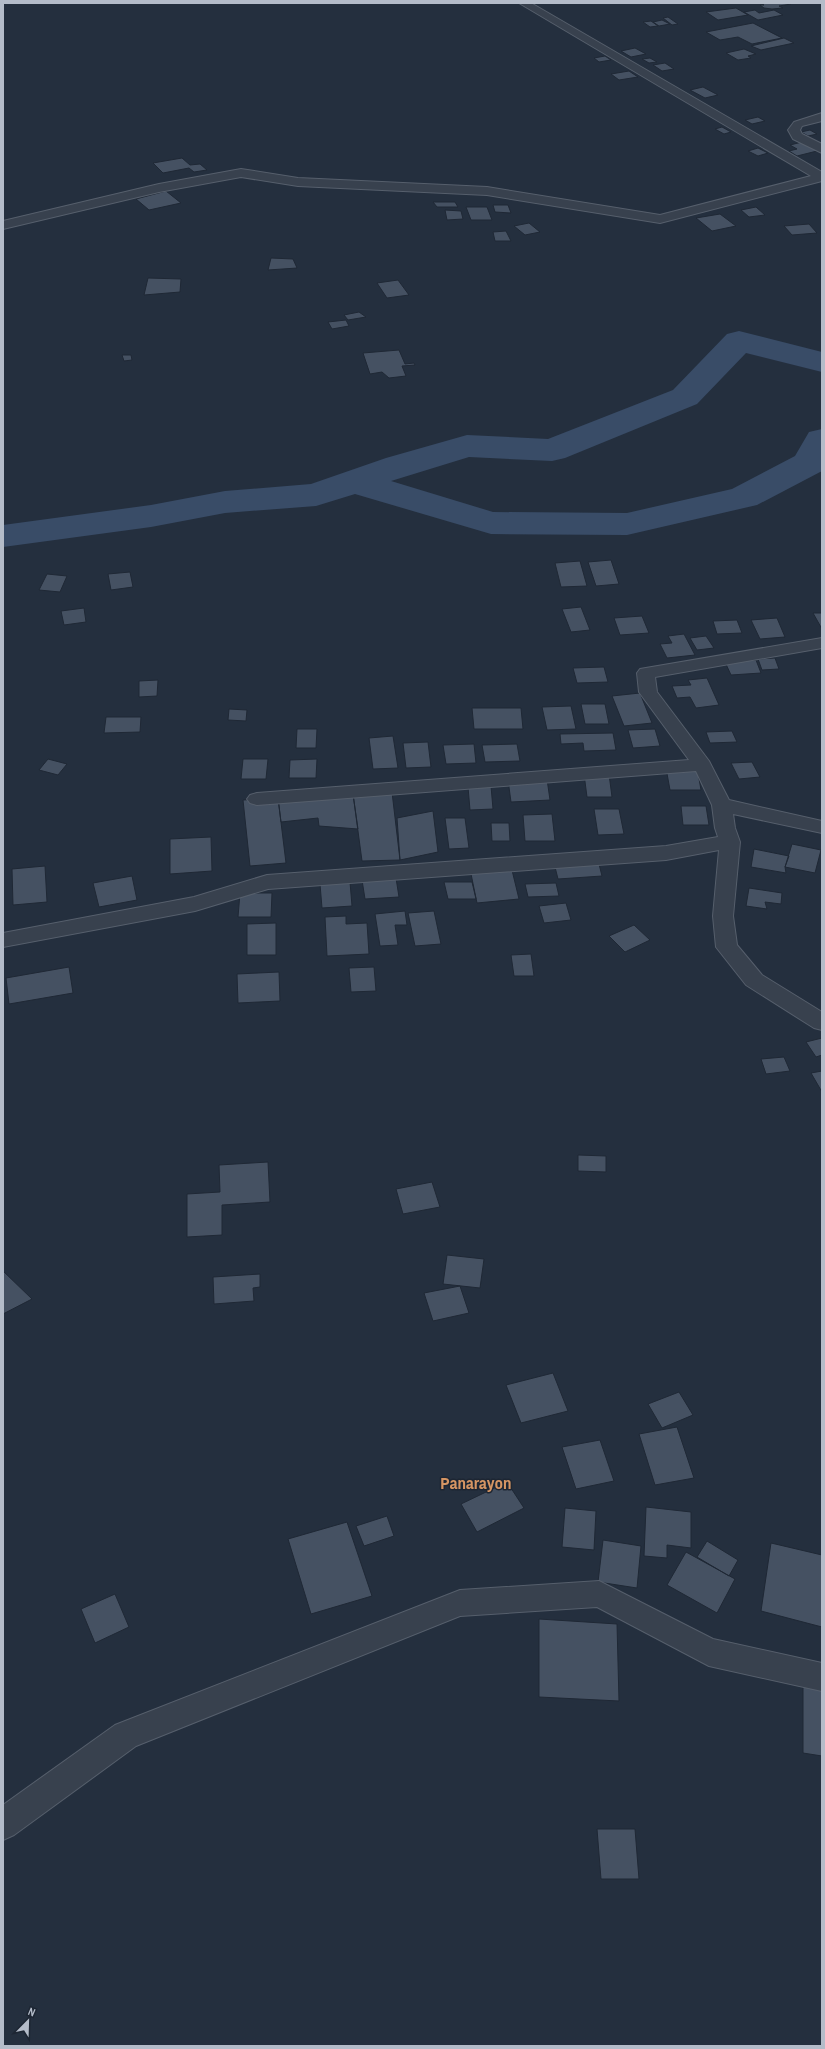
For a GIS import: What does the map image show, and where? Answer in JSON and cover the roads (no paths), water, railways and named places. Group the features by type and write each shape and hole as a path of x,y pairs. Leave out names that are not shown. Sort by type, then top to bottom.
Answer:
{"street":[{"path":"524,3 822,177"},
{"path":"822,117 798,124 794,130 797,136 822,149"},
{"path":"3,225 159,188 241,173 298,182 487,190 660,219 822,177"},
{"path":"822,643 646,673 648,692 702,765 722,805 725,828 730,842 723,916 727,947 754,980 822,1022"},
{"path":"257,799 702,765"},
{"path":"722,805 822,827"},
{"path":"3,940 195,904 267,882 666,853 730,842"},
{"path":"3,1824 126,1736 460,1603 600,1594 709,1652 822,1677"}],"waterway":[{"path":"3,536 151,516 225,502 316,495 399,466 467,446 552,450 685,397 739,341 822,362"},
{"path":"356,482 491,523 627,524 744,497 809,463 822,440"}],"district":[{"name":"Panarayon","path":"476,1483"}]}
